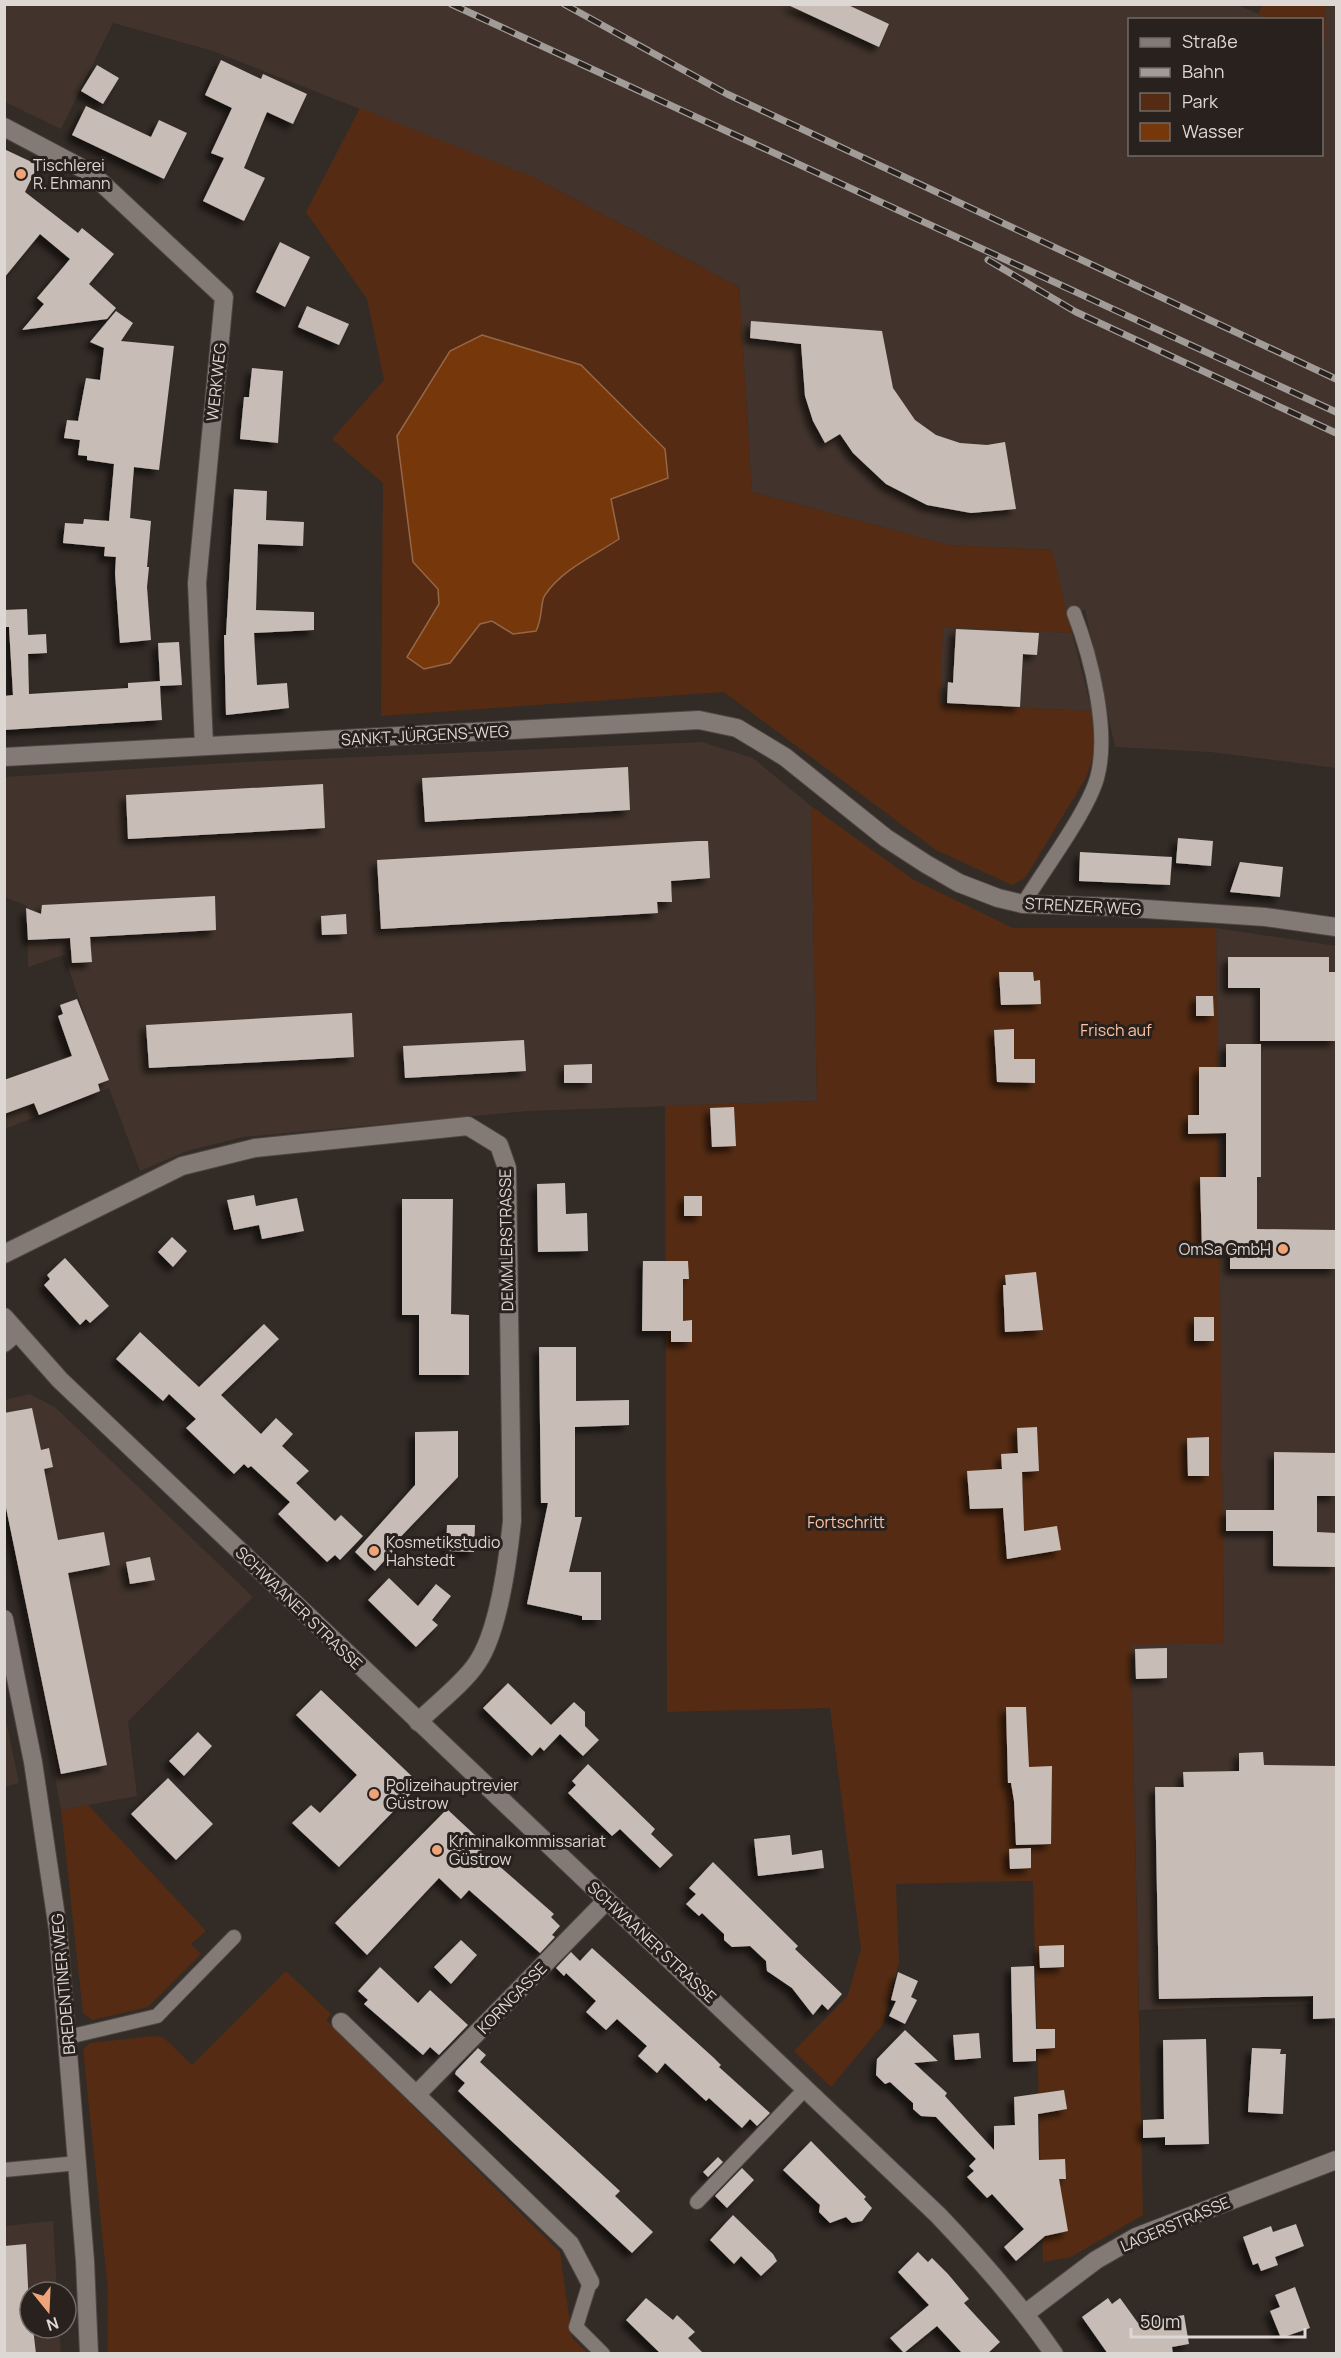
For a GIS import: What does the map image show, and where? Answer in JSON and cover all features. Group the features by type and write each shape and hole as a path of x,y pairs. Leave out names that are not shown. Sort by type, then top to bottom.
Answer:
{"street":[{"name":"WERKWEG","path":"4,127 92,173 224,297 196,583 204,746"},
{"name":"SANKT-JÜRGENS-WEG","path":"4,757 699,720 737,728 785,757 825,788"},
{"name":"STRENZER WEG","path":"825,788 886,838 926,864 959,883 998,898 1023,904 1116,907 1265,917 1336,927"},
{"name":"DEMMLERSTRASSE","path":"4,1254 182,1166 255,1148 468,1126 498,1145 507,1168 512,1521 508,1559 495,1617 477,1663 418,1722"},
{"name":"SCHWAANER STRASSE","path":"4,1317 11,1338 68,1388 938,2215 988,2267 1026,2313 1054,2354"},
{"name":"BREDENTINER WEG","path":"4,1619 46,1840 58,1930 78,2163 89,2354"},
{"name":"KORNGASSE","path":"416,2095 607,1900"},
{"path":"341,2022 570,2244 590,2282"},
{"name":"LAGERSTRASSE","path":"1026,2313 1069,2278 1136,2237 1336,2160"}],"lane":[{"path":"1023,904 1083,808 1097,778 1100,747 1099,714 1087,647 1074,613"},
{"path":"68,2037 157,2016 234,1937"},
{"path":"697,2202 806,2088"},
{"path":"4,2170 78,2163"},
{"path":"590,2282 576,2327 603,2354"}],"shaded area":[{"path":"4,5 1238,5 1268,18 1128,18 1128,156 1323,156 1323,44 1326,45 1326,5 1336,5 1336,768 1210,752 1115,747 1085,610 1066,614 1052,550 949,545 752,492 739,287 533,177 213,51 113,23 61,129 5,102"},
{"path":"943,627 1072,633 1092,711 939,704"},
{"path":"702,742 753,758 811,806 817,1101 528,1111 243,1137 187,1151 140,1171 109,1088 5,1129 5,1080 95,1045 64,955 28,967 27,906 5,897 5,777 244,762"},
{"path":"1216,928 1336,946 1336,2020 1312,2020 1311,2004 1139,2010 1131,1644 1224,1643"},
{"path":"30,1394 56,1408 253,1597 128,1721 137,1796 61,1810 5,1503 4,1400"},
{"path":"4,1711 19,1783 5,1787 4,1787"},
{"path":"53,2221 56,2280 18,2280 18,2340 60,2340 61,2353 5,2354 5,2226"}],"green space":[{"path":"1263,4 1326,5 1326,45 1323,44 1323,18 1268,18 1258,14"},
{"path":"360,108 533,177 739,287 752,492 949,545 1052,550 1072,633 943,627 940,704 1092,711 1094,754 1086,778 1025,878 1012,885 936,850 724,692 381,716 383,483 332,439 384,380 367,299 306,212"},
{"path":"811,806 914,880 1013,928 1216,928 1224,1643 1131,1645 1143,2215 1071,2257 1043,2262 1033,1881 896,1884 899,1962 883,2024 831,2087 794,2051 848,1995 861,1949 830,1708 667,1712 665,1106 817,1101"},
{"path":"88,1805 206,1931 191,1944 201,1954 148,2007 92,2020 83,2013 61,1810"},
{"path":"286,1971 331,2014 326,2020 560,2252 572,2338 588,2353 108,2353 108,2290 83,2049 90,2043 153,2036 163,2037 192,2065"}],"water":[{"path":"482,335 581,365 665,449 668,478 611,499 619,539 569,571 552,586 543,598 540,621 536,631 513,634 492,621 480,624 450,663 424,669 407,657 439,604 438,589 413,562 397,436 450,351"}],"building":[{"path":"786,4 846,4 889,24 879,47"},
{"path":"221,60 261,79 263,74 307,94 293,124 267,112 244,168 265,178 244,221 203,201 224,158 211,153 232,108 205,95"},
{"path":"97,65 119,78 103,104 81,91"},
{"path":"86,106 151,137 159,120 187,133 164,179 72,135"},
{"path":"4,149 38,165 25,192 78,233 82,228 114,254 89,284 116,308 107,319 22,330 44,304 37,298 70,259 40,234 4,278"},
{"path":"280,242 310,257 285,307 256,292"},
{"path":"307,306 349,324 339,345 298,327"},
{"path":"116,311 133,323 121,341 174,346 159,470 134,467 130,518 151,521 147,587 151,640 120,643 116,557 104,556 105,547 63,543 65,523 83,524 84,519 109,521 114,464 87,460 87,456 78,455 80,440 64,438 67,420 78,421 86,378 100,380 104,348 90,342"},
{"path":"751,321 882,331 893,388 915,420 936,435 960,443 987,445 1005,442 1016,509 971,513 927,505 886,484 853,453 840,434 825,443 813,421 805,396 801,344 750,338"},
{"path":"252,368 283,371 278,443 240,439 244,397 249,397"},
{"path":"234,489 267,491 266,520 304,522 303,546 258,544 256,610 314,612 314,630 254,633 257,685 287,683 289,708 226,715 224,635 226,635"},
{"path":"27,609 28,635 46,634 47,653 28,654 29,694 128,688 128,683 160,681 158,643 179,642 182,685 160,686 162,720 4,730 4,696 13,695 9,627 4,627 4,610"},
{"path":"956,629 1039,633 1037,655 1023,654 1020,707 947,703 948,682 953,683"},
{"path":"628,767 630,810 425,822 422,778"},
{"path":"323,784 325,828 128,839 126,795"},
{"path":"1178,838 1213,841 1211,866 1176,863"},
{"path":"708,841 710,878 671,881 672,902 657,902 658,913 381,929 377,860"},
{"path":"1080,852 1172,857 1170,885 1079,881"},
{"path":"1240,862 1283,867 1280,897 1230,892"},
{"path":"215,896 216,930 90,937 92,962 72,963 70,938 28,940 26,908 41,914 42,905"},
{"path":"346,914 347,934 322,935 321,916"},
{"path":"1228,957 1329,957 1329,972 1336,972 1336,1041 1260,1041 1260,988 1228,988"},
{"path":"999,972 1033,972 1034,981 1040,980 1041,1004 1001,1005"},
{"path":"1196,996 1213,996 1214,1016 1196,1016"},
{"path":"77,999 109,1080 98,1084 100,1091 39,1115 34,1103 4,1114 4,1080 72,1056 58,1016 63,1014 60,1005"},
{"path":"352,1013 354,1057 149,1068 146,1025"},
{"path":"1014,1029 1014,1059 1035,1059 1035,1083 997,1082 994,1030"},
{"path":"524,1040 526,1071 405,1078 403,1046"},
{"path":"1226,1044 1261,1044 1261,1177 1257,1177 1257,1229 1336,1230 1336,1269 1230,1269 1230,1249 1202,1250 1200,1177 1226,1177 1226,1133 1188,1134 1188,1115 1199,1115 1199,1067 1226,1067"},
{"path":"592,1064 592,1083 564,1083 564,1065"},
{"path":"734,1107 736,1146 712,1147 710,1108"},
{"path":"565,1183 566,1214 587,1213 588,1251 538,1252 537,1184"},
{"path":"254,1195 256,1206 297,1198 304,1231 262,1239 259,1225 234,1230 227,1200"},
{"path":"684,1196 702,1196 702,1216 684,1216"},
{"path":"402,1199 453,1199 451,1314 469,1315 469,1375 419,1375 419,1315 402,1315"},
{"path":"172,1237 187,1251 173,1267 158,1252"},
{"path":"65,1258 109,1306 90,1323 86,1319 80,1325 44,1285 50,1279 47,1275"},
{"path":"643,1261 688,1261 689,1279 683,1279 683,1321 692,1320 692,1342 671,1342 671,1331 642,1331"},
{"path":"1036,1272 1043,1330 1005,1332 1003,1285 1006,1285 1005,1275"},
{"path":"1194,1317 1214,1317 1214,1341 1194,1341"},
{"path":"264,1324 279,1339 221,1395 261,1434 276,1418 293,1434 282,1446 309,1471 296,1483 335,1521 341,1515 363,1536 340,1560 335,1555 327,1562 278,1514 290,1502 251,1466 248,1468 244,1464 234,1474 186,1428 196,1419 169,1394 163,1401 116,1359 140,1332 199,1387"},
{"path":"539,1347 576,1347 576,1401 629,1400 629,1425 575,1427 575,1517 582,1517 569,1572 601,1572 601,1620 582,1620 582,1616 527,1604 548,1503 541,1503"},
{"path":"32,1408 41,1450 49,1448 53,1467 44,1469 58,1540 104,1532 110,1565 68,1573 107,1765 61,1774 4,1498 4,1413"},
{"path":"1037,1427 1039,1471 1022,1472 1024,1531 1057,1526 1061,1550 1007,1559 1003,1508 970,1509 967,1471 1002,1469 1001,1454 1018,1453 1017,1428"},
{"path":"458,1431 458,1477 390,1548 393,1551 375,1571 355,1552 415,1485 415,1432"},
{"path":"1209,1437 1209,1476 1188,1476 1187,1438"},
{"path":"1274,1452 1336,1453 1336,1496 1317,1496 1317,1532 1336,1533 1336,1567 1273,1566 1273,1531 1226,1531 1226,1510 1274,1510"},
{"path":"447,1525 475,1525 474,1552 446,1551"},
{"path":"150,1557 155,1580 130,1584 126,1562"},
{"path":"389,1578 418,1606 436,1584 451,1596 432,1620 438,1625 416,1647 368,1600"},
{"path":"1167,1648 1167,1678 1136,1679 1135,1649"},
{"path":"508,1683 551,1725 574,1702 585,1712 585,1726 599,1740 583,1756 560,1734 544,1751 540,1747 532,1756 483,1708"},
{"name":"Polizeihauptrevier Güstrow","path":"321,1690 420,1784 339,1867 292,1823 311,1805 320,1813 357,1775 296,1715"},
{"path":"1006,1707 1026,1707 1029,1767 1052,1766 1051,1844 1016,1845 1014,1801 1011,1783 1008,1783"},
{"path":"198,1732 212,1746 184,1776 169,1761"},
{"path":"1263,1752 1264,1765 1336,1766 1336,2018 1313,2019 1313,1996 1159,1999 1155,1787 1184,1787 1183,1772 1239,1771 1239,1753"},
{"path":"588,1764 655,1829 651,1834 673,1855 660,1868 620,1829 612,1836 568,1793 576,1785 572,1781"},
{"path":"168,1778 213,1824 176,1860 131,1814"},
{"path":"447,1809 478,1838 473,1843 554,1914 551,1917 560,1926 552,1935 555,1937 540,1953 469,1890 461,1899 439,1878 367,1955 335,1923"},
{"path":"790,1835 792,1855 822,1850 824,1868 758,1876 754,1839"},
{"path":"1031,1848 1031,1868 1010,1869 1009,1849"},
{"path":"713,1862 798,1946 795,1949 842,1994 828,2010 822,2004 813,2015 792,1988 767,1971 766,1961 750,1946 732,1947 724,1940 724,1934 702,1913 699,1916 686,1904 696,1894 689,1888"},
{"path":"461,1940 477,1955 451,1984 434,1967"},
{"path":"1064,1945 1064,1967 1040,1968 1039,1946"},
{"path":"592,1948 714,2058 721,2065 719,2067 770,2113 757,2126 750,2119 742,2128 709,2098 706,2101 665,2063 657,2073 638,2056 647,2046 617,2019 606,2030 586,2012 596,2001 566,1973 564,1976 556,1968 571,1952 580,1961"},
{"path":"1034,1966 1036,2029 1055,2029 1055,2048 1036,2049 1036,2061 1013,2062 1011,1967"},
{"path":"380,1967 418,2003 430,1990 468,2025 439,2055 430,2047 423,2055 364,2004 368,2000 358,1991"},
{"path":"898,1972 918,1981 911,1997 917,2000 905,2024 889,2016 896,2001 891,2000"},
{"path":"905,2030 938,2061 914,2063 947,2093 945,2096 994,2150 994,2126 1015,2125 1014,2097 1064,2090 1067,2109 1038,2114 1039,2160 1065,2159 1066,2179 1059,2179 1068,2231 1045,2236 1016,2261 1004,2247 1024,2229 992,2194 987,2198 967,2177 974,2171 969,2166 976,2159 936,2117 921,2116 913,2109 913,2103 890,2082 885,2084 876,2075 877,2059"},
{"path":"979,2033 981,2058 955,2060 953,2035"},
{"path":"1206,2039 1209,2144 1165,2145 1165,2137 1143,2138 1143,2120 1164,2119 1163,2040"},
{"path":"478,2048 486,2055 480,2062 620,2191 615,2196 653,2232 632,2253 458,2091 465,2083 455,2074 456,2071"},
{"path":"1252,2048 1281,2049 1280,2054 1286,2054 1283,2114 1248,2112"},
{"path":"811,2141 866,2197 864,2199 872,2208 862,2221 852,2223 846,2217 830,2223 819,2212 820,2205 783,2170"},
{"path":"718,2157 723,2162 708,2177 703,2172"},
{"path":"742,2168 754,2180 727,2208 715,2196"},
{"path":"733,2215 773,2254 777,2261 761,2276 741,2256 734,2264 710,2240"},
{"path":"1296,2224 1304,2246 1275,2257 1278,2265 1261,2271 1258,2263 1253,2265 1243,2237 1271,2226 1273,2232"},
{"path":"26,2244 28,2280 18,2280 18,2340 34,2340 36,2354 4,2354 4,2246"},
{"path":"918,2252 928,2262 932,2258 948,2274 969,2299 964,2303 1000,2342 987,2354 963,2354 937,2326 904,2353 890,2338 929,2305 898,2272"},
{"path":"1295,2287 1310,2328 1281,2338 1270,2311 1280,2307 1275,2295"},
{"path":"646,2298 673,2320 677,2315 695,2332 688,2338 704,2354 661,2354 626,2320"},
{"path":"1108,2298 1112,2304 1120,2298 1138,2323 1184,2315 1189,2344 1172,2347 1173,2354 1108,2354 1082,2317"}],"railway":[{"path":"451,4 1336,412"},
{"path":"564,4 727,94 1336,379"},
{"path":"988,260 1076,312 1336,433"}],"place":[{"name":"Tischlerei R. Ehmann","path":"21,174"},
{"name":"OmSa GmbH","path":"1283,1249"},
{"name":"Kosmetikstudio Hahstedt","path":"374,1551"},
{"name":"Polizeihauptrevier Güstrow","path":"374,1794"},
{"name":"Kriminalkommissariat Güstrow","path":"437,1850"}],"park label":[{"name":"Frisch auf","path":"1116,1030"},
{"name":"Fortschritt","path":"846,1522"}]}
